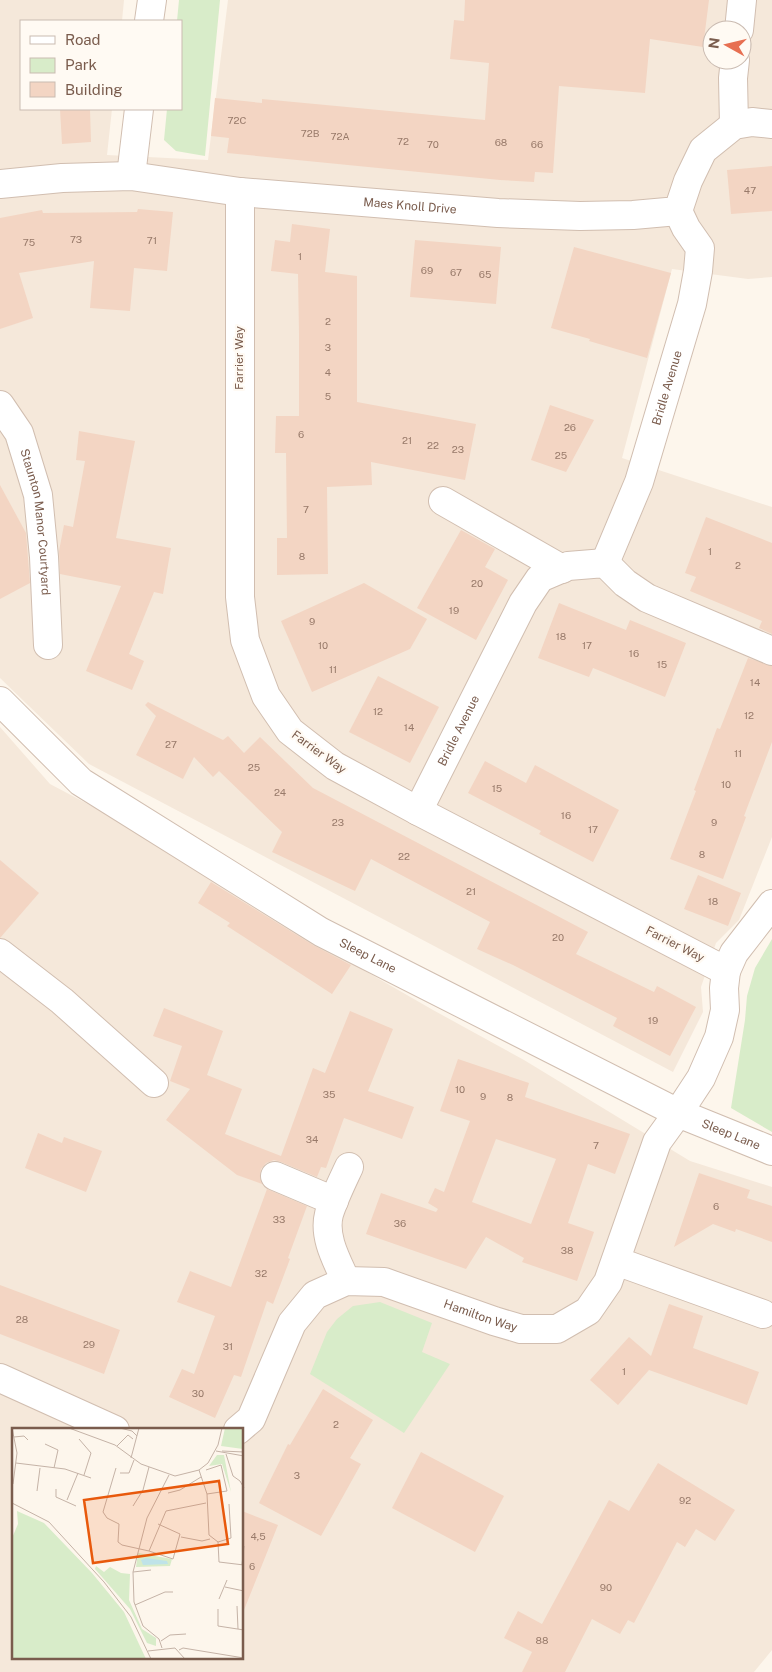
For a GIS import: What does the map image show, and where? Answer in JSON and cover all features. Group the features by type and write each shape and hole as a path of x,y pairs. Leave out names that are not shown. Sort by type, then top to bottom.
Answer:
{"street":[{"path":"149,20 152,0"},
{"path":"739,20 742,0"},
{"path":"733,70 734,125"},
{"path":"131,176 139,110"},
{"path":"678,212 688,181 703,150 734,125 752,122 772,124"},
{"name":"Maes Knoll Drive","path":"0,184 62,178 131,176 240,192 498,213 633,216 678,212"},
{"name":"Farrier Way","path":"240,192 240,597 245,640 266,696 290,731 335,766 418,812 726,971"},
{"name":"Bridle Avenue","path":"418,812 524,603 540,578 568,566 605,563 640,482 692,304 700,248 686,228 678,212"},
{"name":"Staunton Manor Courtyard","path":"0,405 19,433 38,495 44,557 48,645"},
{"path":"443,501 562,569"},
{"path":"605,563 625,583 647,598 772,651"},
{"name":"Sleep Lane","path":"0,701 81,782 321,932 678,1113 772,1151"},
{"path":"678,1113 701,1078 719,1037 725,1010 724,988 726,971 734,953 772,904"},
{"path":"0,953 62,1001 154,1083"},
{"name":"Hamilton Way","path":"241,1428 251,1420 292,1323 315,1294 346,1281 384,1282 520,1329 557,1329 588,1311 608,1282 657,1142 678,1113"},
{"path":"346,1281 334,1255 328,1230 329,1216 334,1201 349,1167"},
{"path":"275,1176 334,1201"},
{"path":"616,1261 763,1314"},
{"path":"0,1378 111,1428"}],"shaded area":[{"path":"0,0 124,0 122,20 20,20 20,110 112,110 107,155 208,160 228,0 772,0 772,277 748,279 672,269 622,458 772,507 772,837 739,920 716,943 701,987 703,1012 673,1072 89,764 0,678"},
{"path":"0,727 50,784 203,865 339,956 524,1060 690,1161 772,1187 772,1650 754,1672 0,1672"}],"green space":[{"path":"179,0 220,0 205,156 176,151 164,140 167,110 182,110 182,20 177,20"},
{"path":"772,939 772,1132 731,1108 747,996 755,968"},
{"path":"380,1302 432,1323 422,1352 450,1364 404,1433 310,1374 327,1332 337,1319 353,1306"}],"building":[{"path":"465,0 709,0 706,20 702,20 702,47 650,39 645,93 559,86 553,173 535,172 534,182 227,153 229,138 211,136 215,98 262,103 262,99 485,120 489,63 450,59 454,20 464,21"},
{"path":"60,110 90,110 91,142 62,144"},
{"path":"772,166 772,211 731,214 727,170"},
{"path":"138,209 173,212 167,271 134,268 130,311 90,308 94,261 19,273 33,318 0,329 0,218 42,210 43,213 137,212"},
{"path":"292,224 330,229 325,272 357,276 357,402 476,424 465,480 371,462 372,485 327,487 328,574 277,575 277,538 287,538 286,453 275,453 276,416 299,416 298,274 271,271 275,240 290,242"},
{"path":"415,240 501,247 496,304 410,297"},
{"path":"574,247 671,273 647,358 551,328"},
{"path":"550,405 594,420 566,472 531,460"},
{"path":"79,431 135,441 116,538 171,548 163,594 154,592 129,654 144,661 132,690 86,671 121,586 60,574 59,551 64,525 73,527 85,461 76,460"},
{"path":"0,485 26,533 30,583 0,599"},
{"path":"706,517 772,543 772,634 759,628 762,621 690,591 696,577 685,573"},
{"path":"461,530 495,549 485,567 508,580 476,640 417,608"},
{"path":"364,583 427,619 410,649 312,692 281,621"},
{"path":"559,603 626,630 630,620 686,643 665,697 593,668 589,677 538,658"},
{"path":"748,658 772,666 772,742 723,879 670,859 696,791 694,790 717,728 720,729"},
{"path":"378,676 439,707 410,763 349,732"},
{"path":"148,702 223,740 228,736 244,753 260,737 313,788 588,932 576,954 654,992 657,986 696,1007 670,1056 613,1026 617,1018 513,965 477,949 490,922 371,859 355,891 272,852 282,832 219,771 213,777 194,757 183,779 136,755 156,716 145,705"},
{"path":"485,761 526,783 535,765 619,810 593,862 539,834 541,831 468,793"},
{"path":"0,860 39,893 0,938"},
{"path":"698,875 741,893 728,926 684,909"},
{"path":"211,882 313,945 351,965 332,994 227,926 230,923 198,903"},
{"path":"164,1008 223,1031 207,1075 242,1089 225,1134 281,1156 313,1068 325,1073 350,1011 393,1029 368,1091 414,1107 402,1139 344,1118 326,1168 321,1167 317,1177 274,1160 266,1163 261,1169 260,1177 262,1184 237,1175 166,1120 190,1089 170,1081 182,1046 153,1036"},
{"path":"458,1059 529,1083 525,1097 630,1134 615,1174 588,1164 568,1223 594,1232 577,1281 522,1262 524,1258 486,1237 466,1269 366,1234 381,1193 436,1212 438,1209 428,1203 435,1188 444,1192 470,1121 440,1111","holes":["496,1139 556,1159 531,1224 472,1202"]},
{"path":"38,1133 62,1143 64,1137 102,1151 86,1192 25,1168"},
{"path":"699,1173 750,1190 747,1198 772,1206 772,1242 736,1229 735,1232 713,1224 674,1247"},
{"path":"267,1189 307,1206 273,1304 267,1301 241,1377 234,1375 215,1418 169,1397 182,1369 194,1374 215,1316 177,1302 190,1271 231,1287"},
{"path":"0,1285 120,1330 104,1374 0,1334"},
{"path":"669,1304 703,1316 693,1348 759,1372 747,1405 649,1370 618,1405 590,1380 629,1337 651,1356"},
{"path":"323,1389 373,1420 350,1458 361,1464 321,1536 259,1503 288,1444 290,1445"},
{"path":"421,1452 504,1496 475,1552 392,1508"},
{"path":"658,1463 735,1510 715,1541 696,1529 685,1547 677,1542 634,1623 628,1620 620,1634 592,1619 565,1672 522,1672 532,1652 504,1638 518,1611 542,1624 609,1500 629,1511"},
{"path":"244,1512 278,1525 244,1610"}]}
